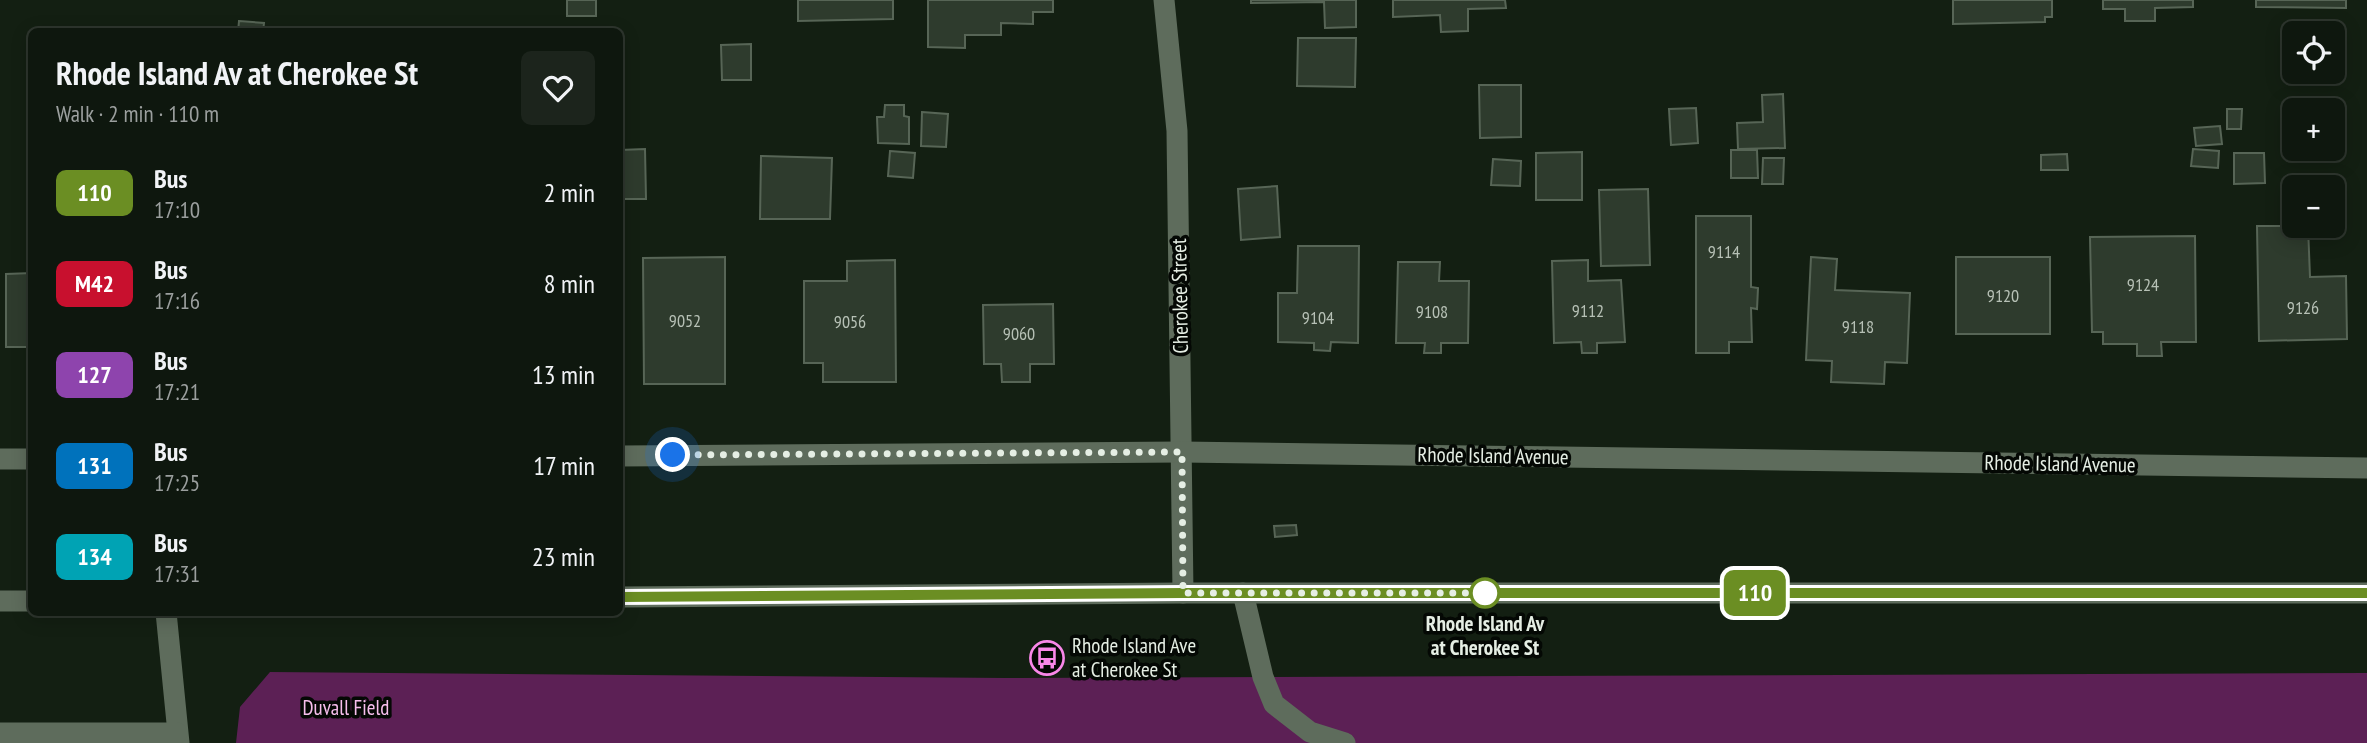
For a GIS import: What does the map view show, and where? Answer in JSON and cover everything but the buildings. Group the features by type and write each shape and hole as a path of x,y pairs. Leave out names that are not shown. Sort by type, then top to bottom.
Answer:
{"street":[{"name":"Cherokee Street","path":"1164,0 1177,131 1183,593"},
{"name":"Rhode Island Avenue","path":"623,456 1182,452 2367,468"},
{"path":"0,459 28,459"},
{"path":"623,597 1183,593 2367,593"},
{"path":"1243,593 1263,677 1274,704 1310,732 1345,743"},
{"path":"0,601 28,601"},
{"path":"0,733 178,738 166,616"}],"green space":[{"name":"Duvall Field","path":"270,672 1006,678 2367,673 2367,743 236,743 240,707"}],"bus line":[{"name":"110","path":"623,597 1183,593 2367,593"}],"place":[{"name":"Rhode Island Av at Cherokee St","path":"1485,593"},
{"name":"Rhode Island Ave at Cherokee St","path":"1047,658"}],"route":[{"path":"673,455 1182,452 1183,593 1490,593 1485,593"}]}
